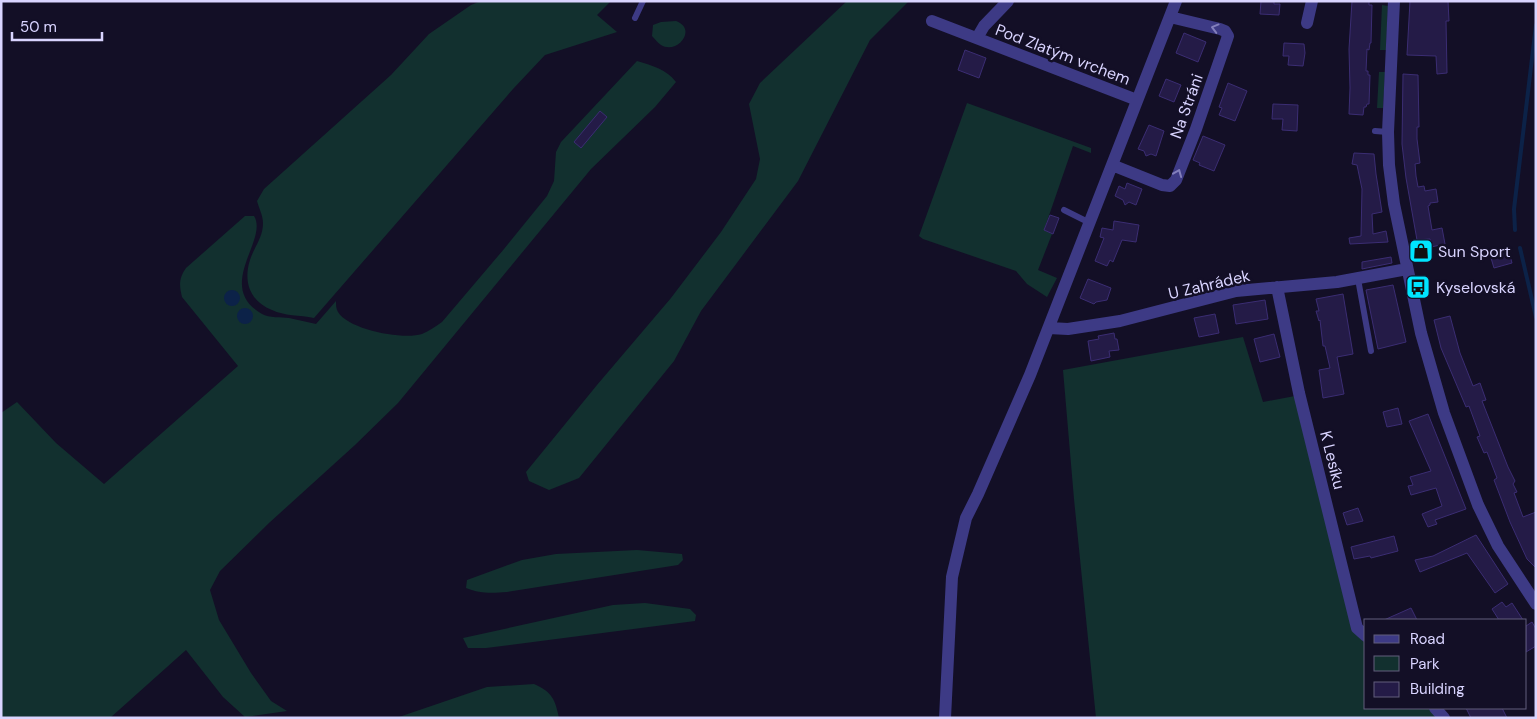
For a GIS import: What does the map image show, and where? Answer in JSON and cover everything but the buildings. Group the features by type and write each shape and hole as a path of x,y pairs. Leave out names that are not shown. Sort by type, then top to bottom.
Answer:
{"street":[{"name":"Pod Zlatým vrchem","path":"977,38 984,26 1008,1"},
{"path":"945,718 952,577 966,518 1049,328 1176,1"},
{"path":"1307,23 1312,1"},
{"path":"1394,1 1382,132 1407,269 1416,281 1422,340 1434,383 1471,487 1494,539 1509,565 1536,604"},
{"name":"Na Stráni","path":"1112,165 1162,185 1170,186 1176,180 1228,36 1225,31 1220,29 1170,17"},
{"name":"Pod Zlatým vrchem","path":"932,21 1137,100"},
{"name":"U Zahrádek","path":"1049,328 1068,329 1120,321 1223,294 1358,279 1407,269"},
{"name":"K Lesíku","path":"1277,287 1299,392 1358,628 1364,634"}],"lane":[{"path":"635,18 643,1"},
{"path":"1064,210 1090,223"},
{"path":"1358,279 1371,351"}],"green space":[{"path":"481,1 611,1 597,15 617,32 545,55 513,89 314,318 282,313 264,306 250,290 247,276 250,260 263,228 257,201 264,189 391,75 429,34 471,5"},
{"path":"847,1 909,1 870,40 798,181 701,311 674,361 579,478 549,490 529,481 526,472 671,298 721,232 756,179 760,159 749,104 760,83"},
{"path":"1382,5 1388,6 1386,50 1380,50"},
{"path":"676,21 685,30 683,40 679,44 667,47 661,45 652,36 653,25 661,22"},
{"path":"637,61 654,66 676,82 655,107 591,169 398,403 220,571 210,590 219,620 251,673 271,701 287,711 245,717 223,697 186,650 110,718 1,718 1,413 17,402 56,443 104,484 238,366 182,297 180,282 186,268 245,216 254,216 257,226 242,277 243,290 248,303 262,314 316,324 336,301 337,311 353,324 377,332 402,336 422,334 442,322 547,196 554,181 556,152 561,142"},
{"path":"1379,72 1385,72 1383,108 1377,108"},
{"path":"967,103 1091,148 1091,153 1073,146 1044,230 1052,234 1038,270 1057,278 1047,297 1027,284 1016,271 919,236"},
{"path":"1243,337 1263,402 1295,396 1352,630 1364,642 1364,709 1429,709 1437,718 1096,718 1063,370"},
{"path":"637,550 682,554 683,560 678,565 507,592 491,593 466,588 467,580 522,560 556,554"},
{"path":"645,603 690,609 696,615 695,621 486,648 468,648 463,638 613,605"},
{"path":"534,684 545,690 552,697 559,718 396,718 487,687"}],"water":[{"path":"232,290 240,298 232,306 224,298"},
{"path":"245,308 253,316 245,324 237,316"}],"waterway":[{"path":"1515,230 1514,209 1536,25"},
{"path":"1520,248 1536,317"}],"place":[{"name":"Sun Sport","path":"1421,251"},
{"name":"Kyselovská","path":"1418,287"}]}
